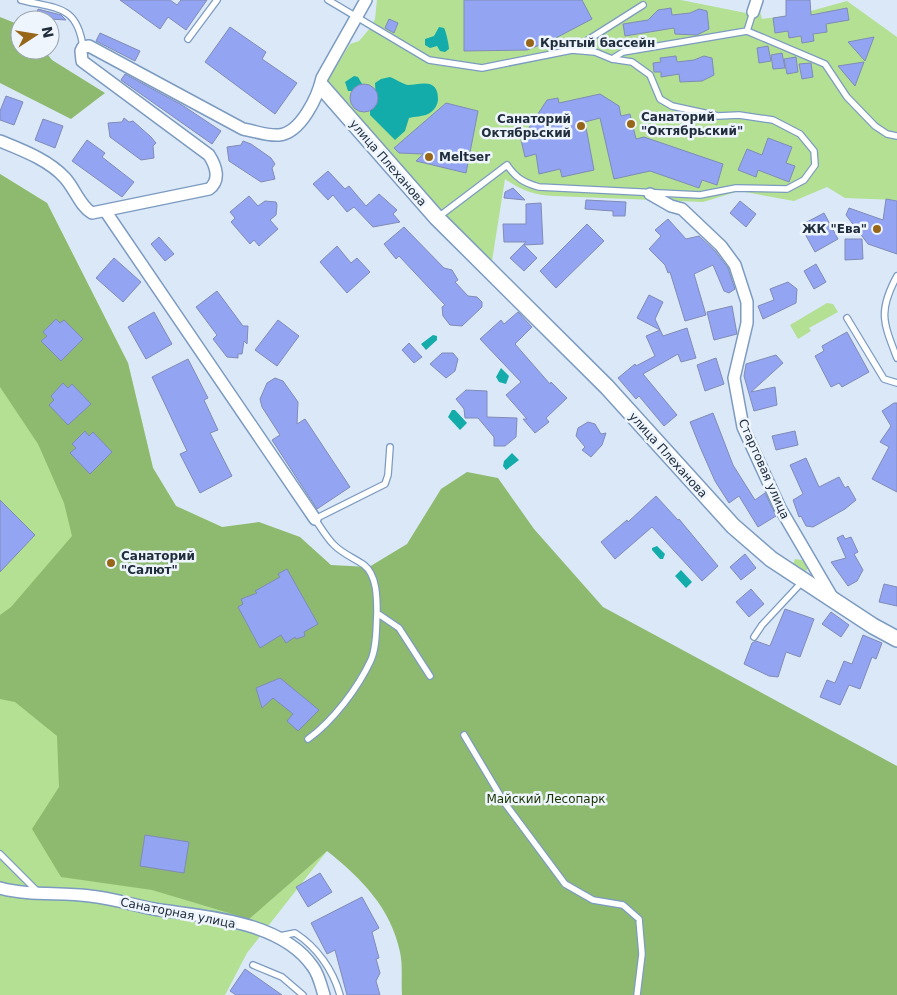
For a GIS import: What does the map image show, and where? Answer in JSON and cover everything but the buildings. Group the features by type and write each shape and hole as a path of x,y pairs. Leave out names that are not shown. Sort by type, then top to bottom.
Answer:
{"street":[{"path":"0,141 22,150 52,167 64,177 88,211 95,213 209,189 216,180 216,172 209,155 82,61 83,47 89,46 243,128 270,135 281,135 300,124 322,87 322,78 366,0"},
{"path":"753,12 757,0"},
{"name":"улица Плеханова","path":"322,87 437,218 607,387 733,526 772,559 832,597 873,626 897,639"},
{"name":"Стартовая улица","path":"650,194 671,206 682,209 721,246 735,266 747,302 747,323 734,378 743,427 780,508 832,597"},
{"path":"106,212 316,520"},
{"name":"Санаторная улица","path":"0,888 14,892 91,896 153,909 219,918 262,931 293,946 313,967 324,995"}],"lane":[{"path":"21,0 61,10 71,15 77,24 83,47"},
{"path":"188,39 216,0"},
{"path":"328,0 429,60 458,66 482,68 506,65 572,50 595,52 612,59 632,62 650,75 660,98 672,106 718,116 738,115 772,120 800,134 814,151 814,165 804,180 787,189 736,188 700,195 539,187 525,184 514,176 507,165 437,218"},
{"path":"572,50 643,5"},
{"path":"747,31 753,12"},
{"path":"612,59 623,52 747,31 825,64 847,96 875,126 887,134 897,136"},
{"path":"897,276 883,309 887,333 897,358"},
{"path":"847,318 884,379 897,383"},
{"path":"308,739 325,727 371,660 375,644 377,613 377,596 372,578 365,566 348,556 334,544 316,520 385,484 388,475 390,447"},
{"path":"754,637 762,624 805,580"},
{"path":"377,613 399,628 430,676"},
{"path":"464,736 504,802 565,884 593,900 623,905 639,919 642,954 637,995"},
{"path":"0,854 39,893"},
{"path":"276,937 295,933 303,938 328,967 340,995"},
{"path":"253,965 282,978 304,995"}],"shaded area":[{"name":"Санаторий \"Октябрьский\"","path":"377,0 681,0 746,13 760,11 762,19 800,14 847,1 897,37 897,200 845,198 827,187 794,201 739,191 703,202 554,196 528,192 505,179 491,267 327,81 350,44 359,41 371,27 375,19"},
{"path":"439,27 444,28 447,38 449,49 445,52 440,51 437,46 430,48 425,45 425,39 434,36"},
{"path":"354,76 358,77 362,84 352,91 348,91 345,82"},
{"path":"390,77 408,85 431,85 437,92 438,99 434,110 430,113 409,118 405,131 395,140 370,115 370,110 376,103 375,83"},
{"name":"Санаторий \"Салют\"","path":"0,174 47,203 128,363 153,468 176,506 222,527 327,851 247,953 225,995 0,995"},
{"path":"827,303 833,304 838,312 809,328 811,331 798,339 790,325"},
{"path":"433,335 437,336 437,340 426,350 421,344"},
{"path":"501,368 509,376 506,384 499,382 496,377"},
{"path":"452,410 455,410 467,423 460,430 448,417"},
{"path":"512,453 519,460 506,470 503,466 504,461"},
{"path":"657,546 665,554 663,559 660,559 652,550 652,548"},
{"path":"795,559 802,560 810,566 802,576 792,566"},
{"path":"681,570 692,582 686,588 675,576"}],"green space":[{"path":"0,17 10,21 10,60 52,60 105,93 71,119 0,83"},
{"name":"Майский Лесопарк","path":"0,174 47,203 128,363 153,468 176,506 222,527 259,522 300,537 331,565 369,567 407,544 441,489 467,472 498,478 534,529 603,607 897,766 897,995 402,995 401,957 390,921 363,883 327,851 249,919 152,890 61,877 32,829 59,787 57,736 15,702 0,699 0,615 11,607 72,536 64,503 38,444 0,387"}],"place":[{"name":"Крытый бассейн","path":"530,43"},
{"name":"Санаторий \"Октябрьский\"","path":"631,124"},
{"name":"Санаторий Октябрьский","path":"581,126"},
{"name":"Meltser","path":"429,157"},
{"name":"ЖК \"Ева\"","path":"877,229"},
{"name":"Санаторий \"Салют\"","path":"111,563"}]}
